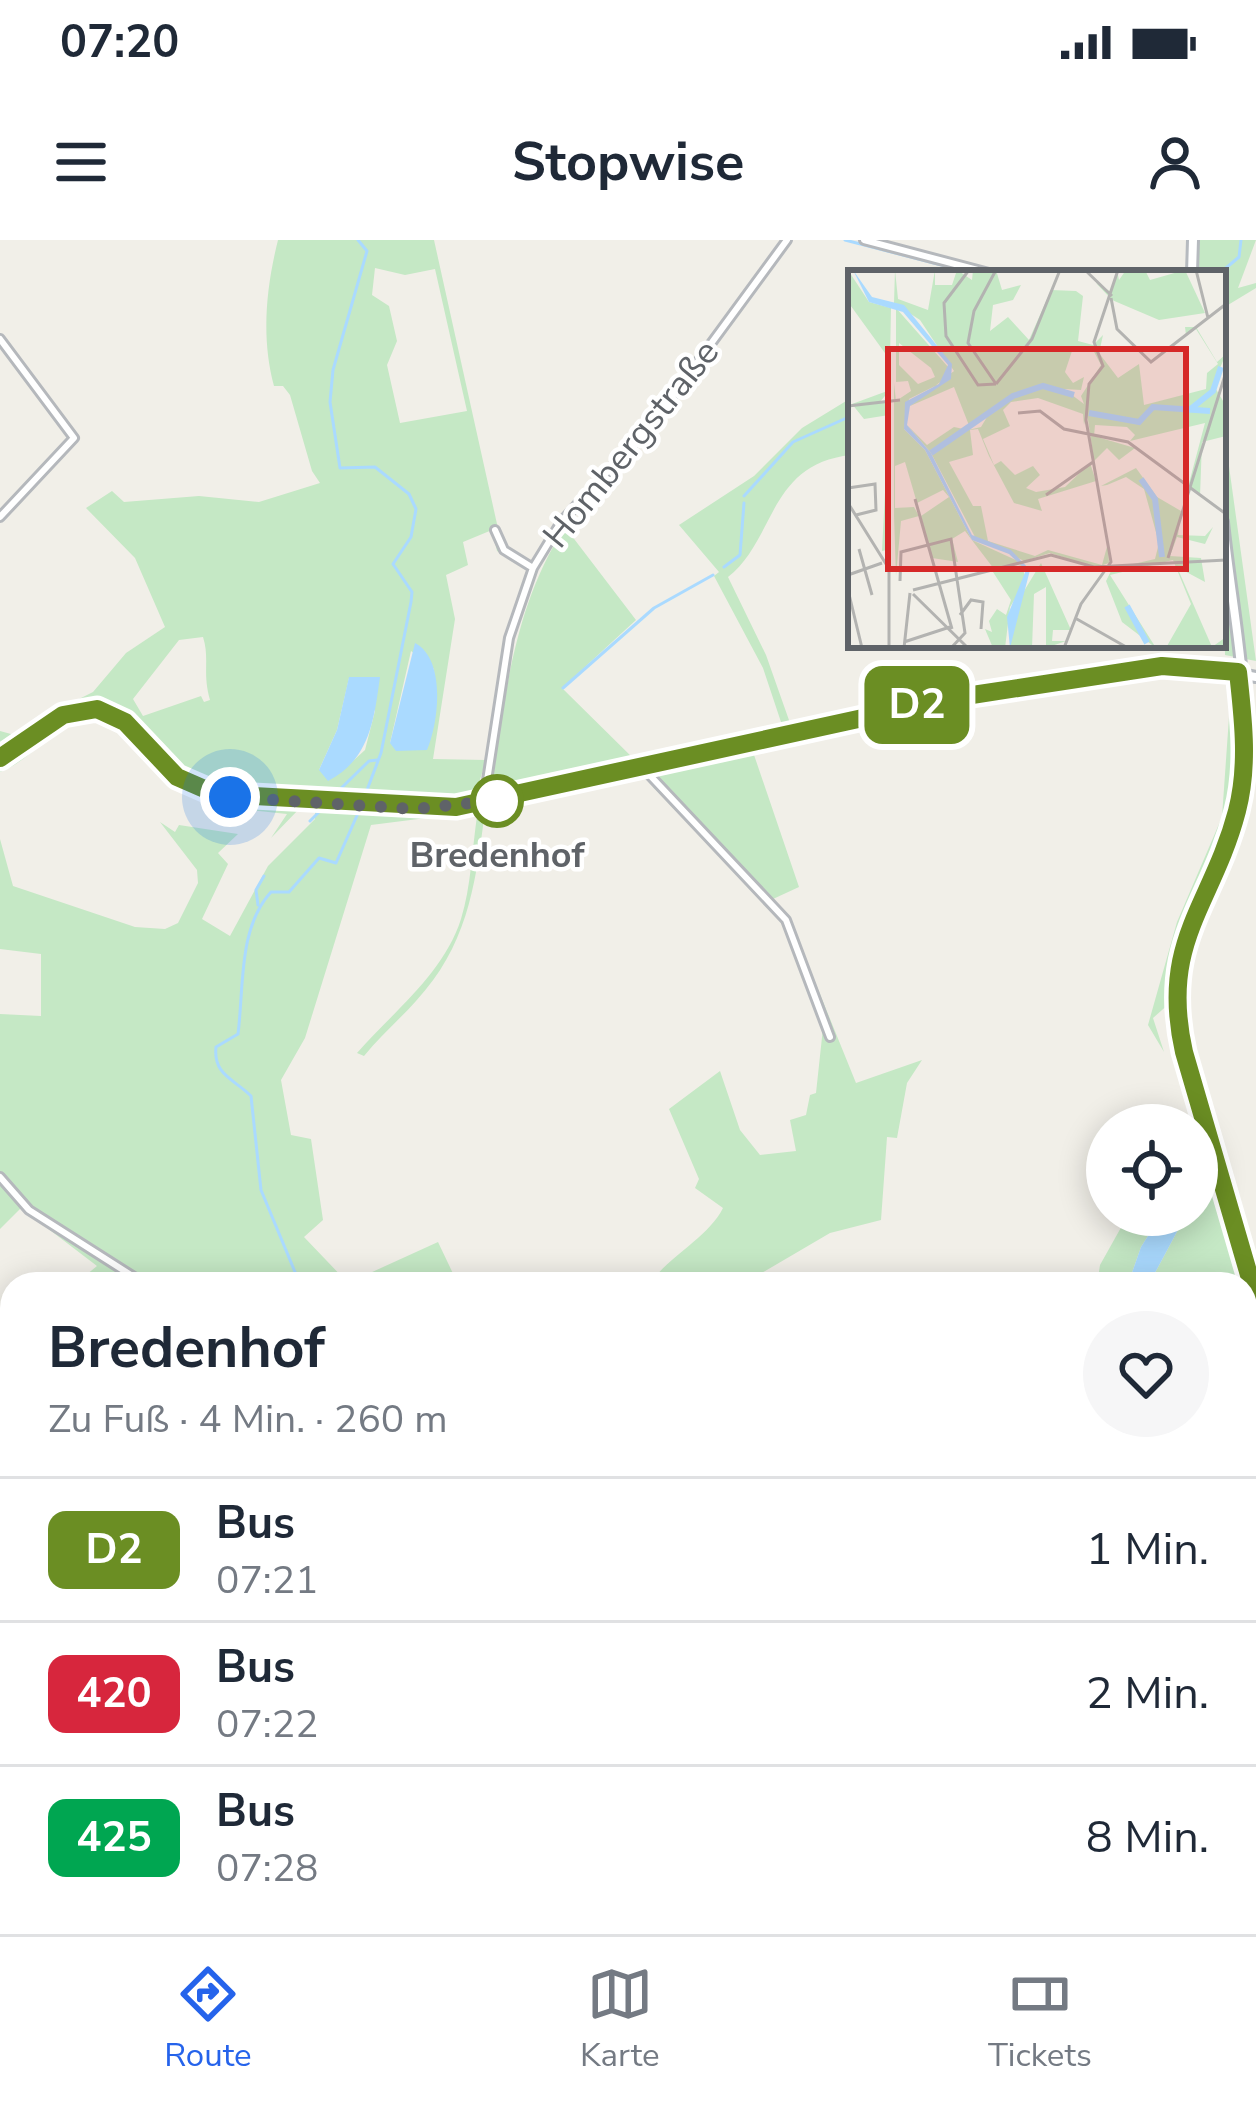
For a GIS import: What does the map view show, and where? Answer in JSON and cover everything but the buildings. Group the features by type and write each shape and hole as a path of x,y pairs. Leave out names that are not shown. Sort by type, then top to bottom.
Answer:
{"main road":[{"path":"1192,270 1193,240"},
{"path":"1226,552 1244,752 1241,794 1222,852 1187,928 1176,986 1179,1030 1248,1272"},
{"path":"0,758 63,715 97,709 125,722 166,768 202,790 414,809 483,804 894,710 1099,674 1188,664 1256,677"}],"street":[{"name":"Hombergstraße","path":"483,804 509,638 533,568 561,522 655,420 787,240"},
{"path":"864,240 978,270"},
{"path":"0,339 74,438 0,517"},
{"path":"496,530 504,550 533,568"},
{"path":"643,768 786,920 830,1037"},
{"path":"0,1177 29,1210 126,1272"}],"green space":[{"path":"278,240 434,240 497,524 506,548 527,560 524,568 497,551 492,530 463,542 468,565 446,575 455,619 433,759 486,760 478,786 469,795 366,800 362,811 434,817 371,825 305,1038 281,1080 291,1135 311,1139 323,1220 304,1237 337,1272 90,1272 97,1266 21,1208 0,1229 0,1014 41,1016 41,954 0,949 0,839 13,886 135,927 165,929 178,923 198,883 197,870 160,822 175,832 179,825 238,834 218,853 228,864 202,919 230,936 268,866 315,819 315,809 300,808 271,838 287,814 227,806 184,792 161,777 123,734 100,722 62,730 0,772 0,731 22,737 55,711 93,692 126,653 165,627 135,558 86,508 112,491 124,502 199,496 259,502 320,483 312,471 290,395 283,386 274,386 267,350 268,295","holes":["375,268 405,275 435,269 467,411 400,423 387,365 397,341 389,306 372,295","203,637 210,700 204,702 201,696 143,716 133,699 179,640","411,651 434,669 435,720 390,743","349,678 375,711 365,750 343,770 319,770 337,730"]},
{"path":"1187,240 1256,240 1238,288 1256,283 1256,288 1226,306 1226,270 1186,270"},
{"path":"848,400 848,456 824,461 788,488 744,561 728,577 766,655 790,723 782,725 763,668 714,576 719,572 679,525 754,476 802,428"},
{"path":"1226,445 1256,661 1225,655 1226,648"},
{"path":"565,527 636,620 562,688 638,763 505,793 492,776 515,647 535,586"},
{"path":"1235,716 1233,804 1183,927 1171,1002 1153,1018 1164,1052 1148,1025 1177,922 1222,817 1229,717"},
{"path":"752,749 799,887 773,899 796,935 856,1083 922,1060 907,1083 897,1138 887,1137 881,1220 830,1233 763,1272 661,1272 723,1208 695,1188 699,1179 669,1109 720,1071 740,1130 760,1155 796,1151 790,1120 806,1115 810,1095 816,1093 823,1028 786,925 653,787 654,772"},
{"path":"477,816 484,818 472,893 446,960 416,1001 364,1056 357,1053 416,991 453,939 467,894"},
{"path":"1218,1189 1242,1272 1155,1272 1175,1236 1218,1236"},
{"path":"1116,1236 1148,1236 1132,1272 1099,1272"},
{"path":"438,1242 452,1272 372,1272"}],"water":[{"path":"415,643 425,651 436,677 435,724 427,750 396,751 390,743"},
{"path":"349,677 380,677 375,708 361,750 328,781 319,770 337,730"},
{"path":"1148,1236 1175,1236 1155,1272 1132,1272"}],"waterway":[{"path":"358,240 367,251 333,370 330,402 340,468 375,467 409,494 416,509 411,537 393,564 412,592 411,602 381,753 364,798"},
{"path":"845,240 953,268"},
{"path":"1224,270 1239,257 1241,240"},
{"path":"744,496 793,442 848,417"},
{"path":"724,567 740,555 744,503"},
{"path":"563,688 654,608 713,575"},
{"path":"330,799 369,761 377,760"},
{"path":"310,821 322,809"},
{"path":"295,1272 261,1190 251,1096 221,1070 216,1047 238,1034 244,959 260,907 271,892 289,892 319,858 336,863 359,811"},
{"path":"258,905 256,890 264,876"}],"bus line":[{"name":"D2","path":"0,758 51,721 82,709 97,709 133,728 177,777 202,790 230,797 433,809 502,800 959,697 1162,666 1188,664 1238,672 1244,752 1241,794 1222,852 1187,928 1176,986 1184,1052 1248,1272"}],"place":[{"name":"Bredenhof","path":"497,801"}],"route":[{"path":"230,797 414,809 502,800 497,801"}]}
